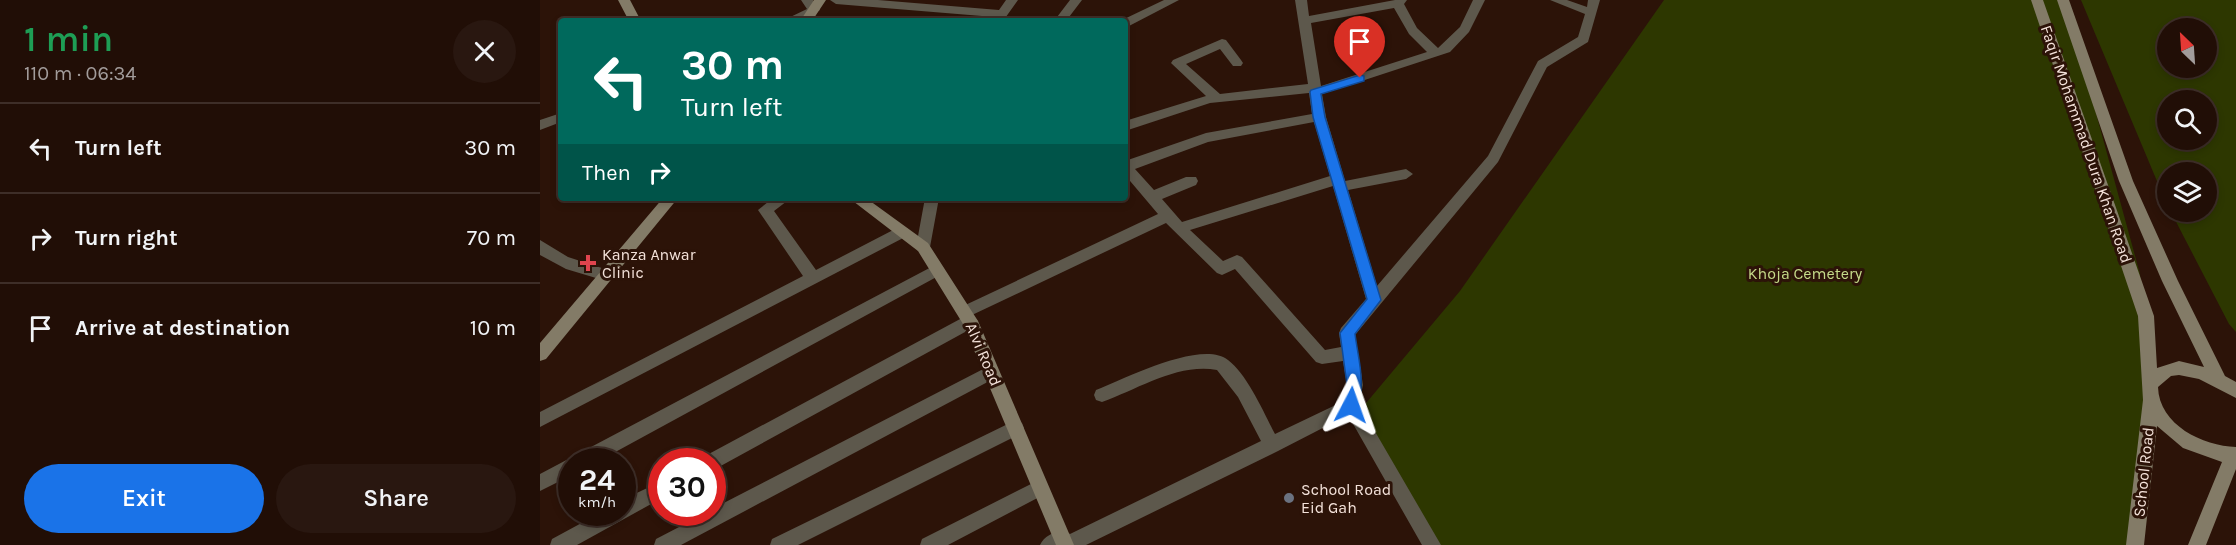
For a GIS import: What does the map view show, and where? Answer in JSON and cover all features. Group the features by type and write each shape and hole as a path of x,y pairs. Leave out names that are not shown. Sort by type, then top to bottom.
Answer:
{"main road":[{"path":"624,0 633,18"},
{"name":"Faqir Mohammad Dura Khan Road","path":"2037,0 2137,287"},
{"name":"Faqir Mohammad Dura Khan Road","path":"2063,0 2130,191 2218,379"},
{"path":"807,18 814,3"},
{"path":"540,354 546,338 606,275 668,201"},
{"name":"Alvi Road","path":"860,201 923,247 967,316 1016,428 1061,543"},
{"name":"School Road","path":"2135,545 2150,392 2146,316 2137,287"},
{"path":"2197,545 2235,455 2214,453 2180,437 2164,423 2154,408 2150,392 2156,375 2168,369 2185,368 2218,379 2236,391"}],"street":[{"path":"836,0 926,4 941,9 999,17 1012,0"},
{"path":"966,11 974,0"},
{"path":"1062,18 1076,0"},
{"path":"1128,22 1173,0"},
{"path":"1301,0 1319,117 1374,300"},
{"path":"1128,125 1218,99 1315,90 1436,53 1446,49 1466,29 1479,0"},
{"path":"1432,545 1351,405 1355,385 1347,333 1493,159 1542,64 1584,39 1593,6 1556,0"},
{"path":"1305,21 1400,2 1404,19 1418,38 1436,53"},
{"path":"792,18 814,3"},
{"path":"934,18 941,9"},
{"path":"1218,99 1177,63 1222,43 1237,63"},
{"path":"1128,166 1206,138 1319,117"},
{"path":"540,126 558,118"},
{"path":"1128,169 1179,228 1222,269 1237,261 1322,357 1350,353"},
{"path":"1179,228 1339,183 1406,174"},
{"path":"1152,197 1191,181"},
{"path":"779,201 765,210 813,278"},
{"path":"923,247 931,201"},
{"path":"726,453 967,316 1169,215"},
{"path":"540,420 902,232"},
{"path":"540,246 547,254 567,264 606,275"},
{"path":"606,448 938,270"},
{"path":"1102,395 1181,363 1205,361 1222,364 1244,392 1272,446"},
{"path":"663,545 991,372"},
{"path":"1061,543 1272,446 1351,405"},
{"path":"779,545 1016,428"},
{"path":"540,483 558,473"},
{"path":"929,545 1039,488"},
{"path":"559,545 594,526"}],"green space":[{"name":"Khoja Cemetery","path":"1664,0 2065,0 2140,274 2150,398 2134,545 1431,545 1356,415 1460,291"},
{"path":"2081,0 2236,0 2236,332 2229,324 2176,222 2217,222 2217,162 2157,162 2157,181"}],"place":[{"name":"Kanza Anwar Clinic","path":"588,263"},
{"name":"School Road Eid Gah","path":"1289,498"}],"route":[{"path":"1351,405 1355,385 1347,333 1374,300 1319,117 1315,92 1360,78"}]}
